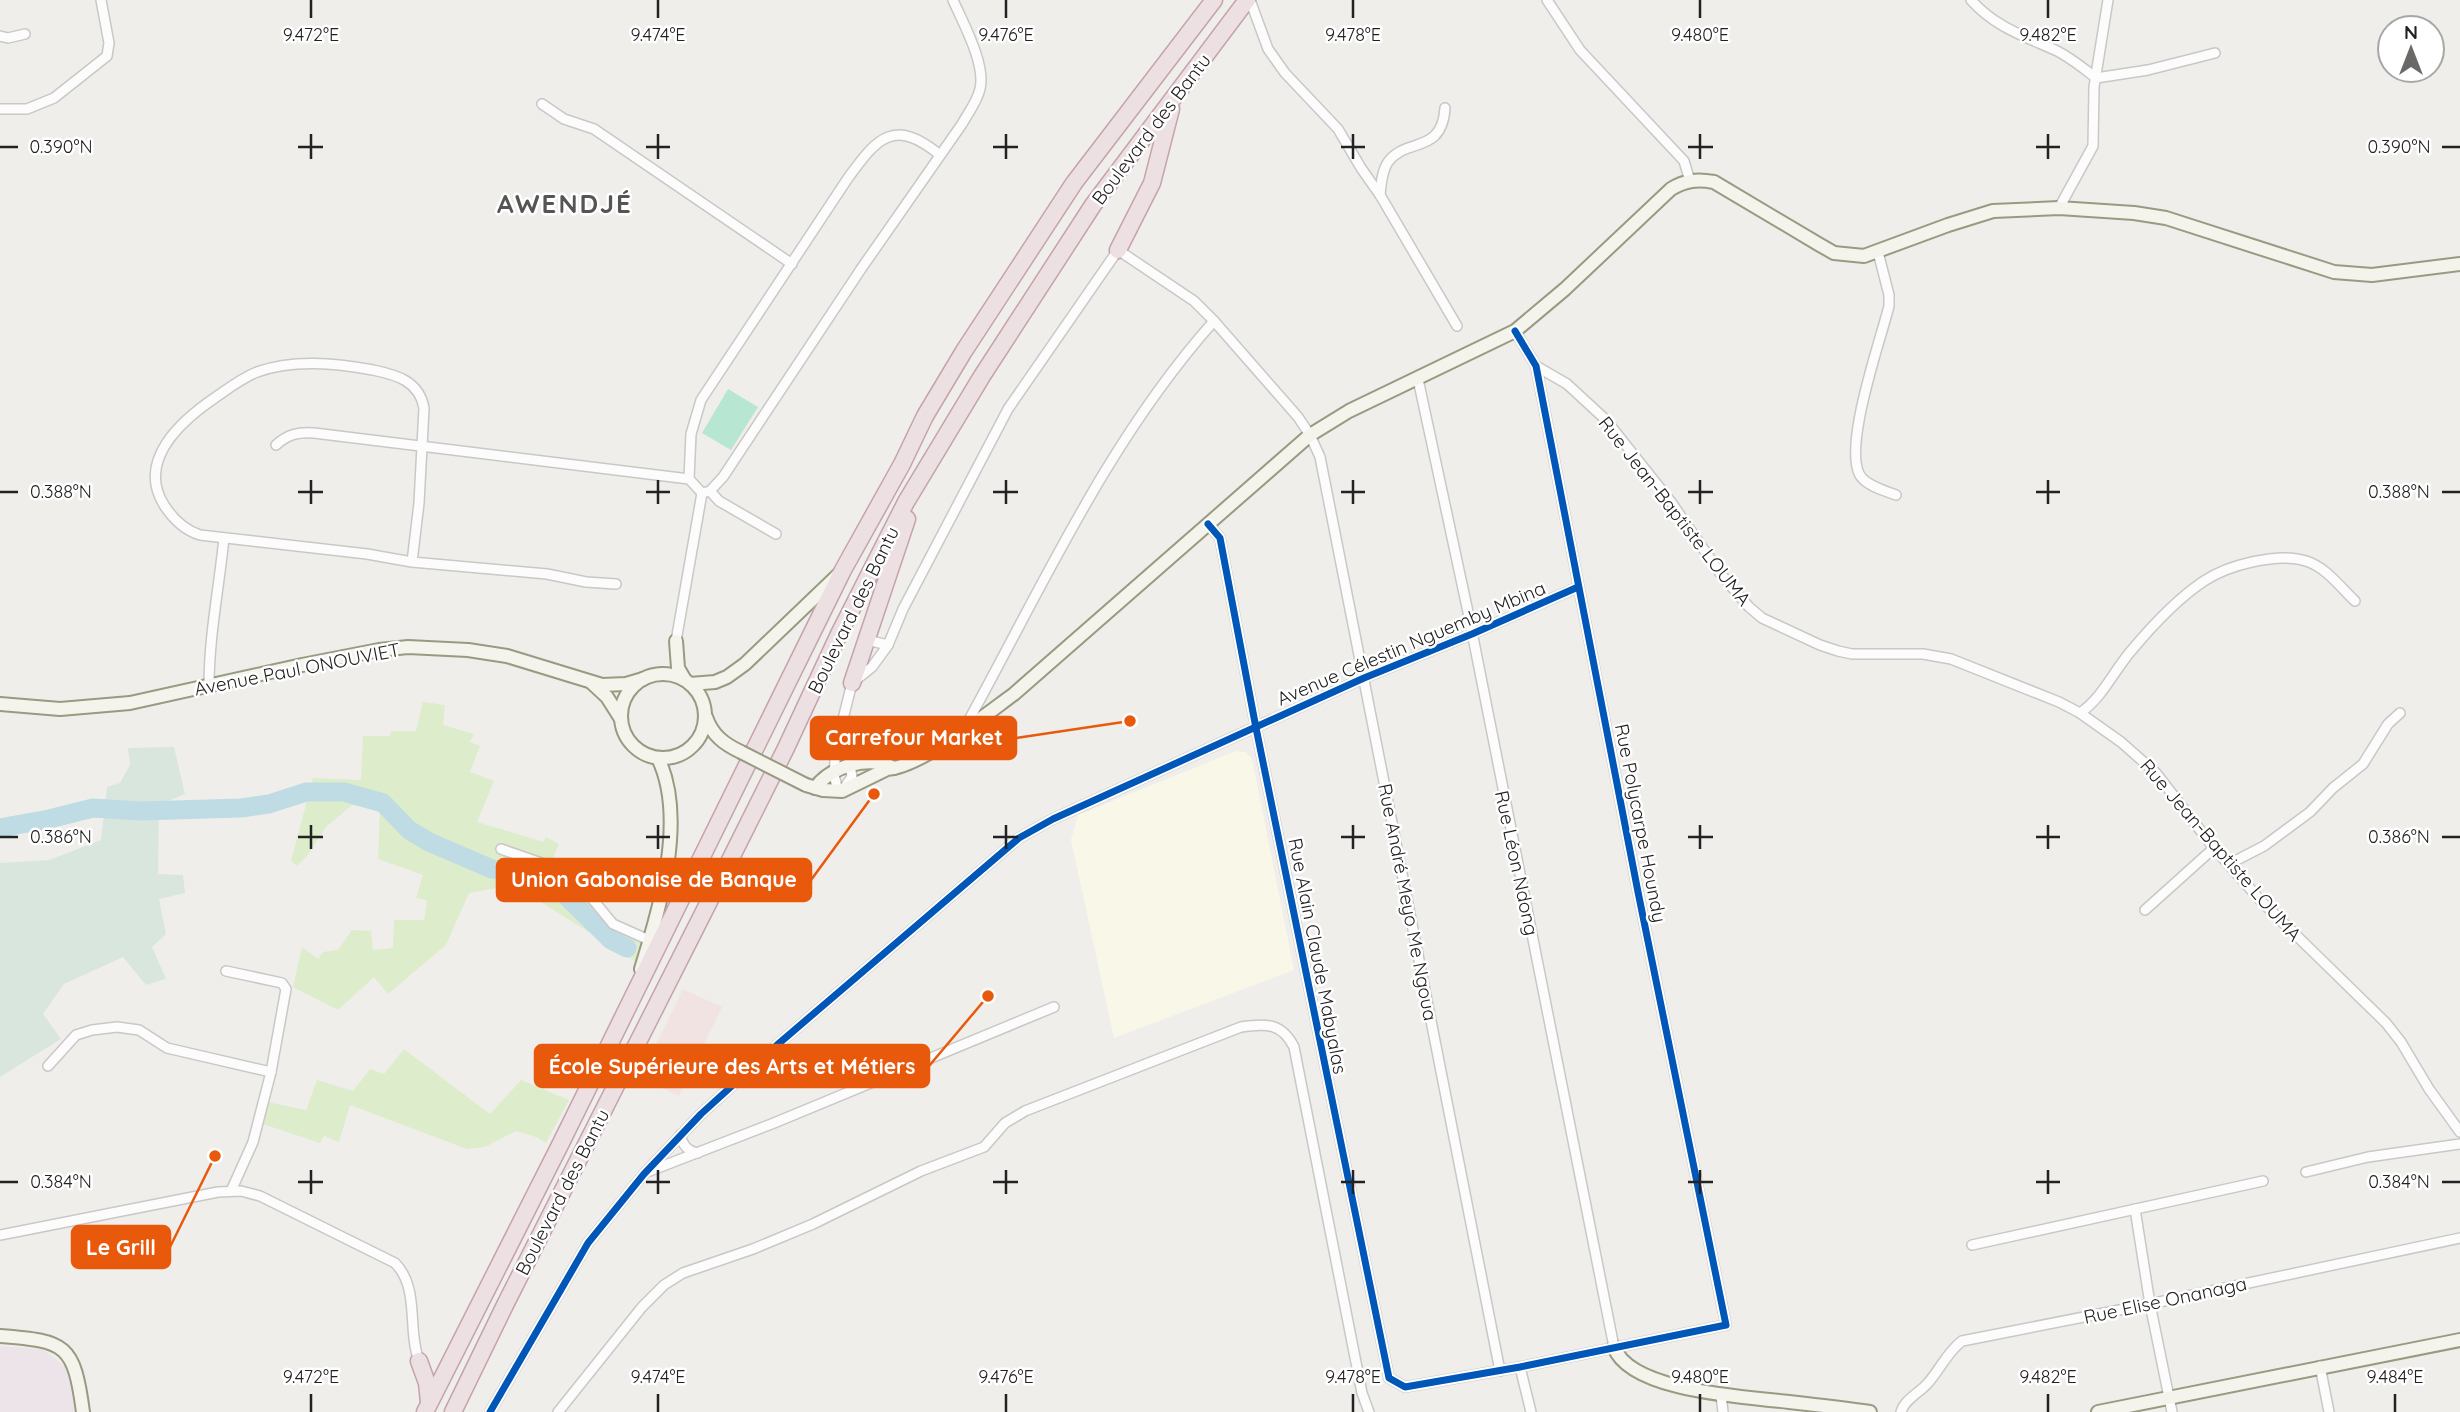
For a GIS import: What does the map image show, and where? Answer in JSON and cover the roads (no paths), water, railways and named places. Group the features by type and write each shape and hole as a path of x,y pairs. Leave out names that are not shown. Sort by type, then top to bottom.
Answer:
{"highway":[{"name":"Boulevard des Bantu","path":"427,1407 567,1132 844,570 925,416 1021,262 1097,151 1214,0"},
{"name":"Boulevard des Bantu","path":"453,1412 735,851 906,502 982,376 1093,205 1249,0"},
{"path":"1118,250 1152,183 1172,103"},
{"path":"852,683 908,516 906,502"},
{"path":"419,1361 433,1368 449,1365"},
{"path":"419,1361 427,1382 427,1407"}],"main road":[{"path":"676,641 678,668 700,695 713,732 726,745 811,786 840,791 894,768 963,732 1014,694 1310,435 1349,411 1516,331 1671,189 1690,181 1714,182 1730,190 1833,253 1864,256 1993,211 2059,208 2166,218 2334,272 2372,275 2460,264"},
{"path":"649,677 676,676 688,682 715,682 727,677 745,664 844,570"},
{"path":"676,641 669,658 649,677 633,687 626,696 622,707 623,730 636,749 658,758 678,756 703,745 726,745"},
{"name":"Avenue Paul ONOUVIET","path":"0,704 30,708 93,708 130,703 340,657 408,647 468,650 507,656 592,682 612,685 649,677"},
{"path":"592,682 607,696 621,719"},
{"path":"687,751 701,735 705,715"},
{"path":"633,994 668,858 672,817 666,775 658,758"},
{"path":"811,786 835,769 883,763 894,768"},
{"path":"0,1336 51,1342 64,1349 78,1376 83,1412"},
{"path":"2098,1412 2460,1340"},
{"path":"1614,1347 1625,1364 1648,1376 1721,1395 1870,1412"}],"street":[{"path":"0,109 27,109 54,98 107,56 109,43 101,0"},
{"path":"676,641 706,492 723,477 962,124 981,88 980,70 974,50 953,0"},
{"path":"1249,0 1268,49 1285,73 1338,129 1457,326"},
{"path":"1546,0 1580,50 1684,161 1690,181"},
{"path":"1971,0 2004,28 2057,51 2096,78 2148,70 2215,53"},
{"path":"2059,208 2092,146 2096,78 2108,0"},
{"path":"0,36 8,38 25,34"},
{"path":"542,104 564,119 601,134 792,264"},
{"path":"1380,195 1381,183 1389,161 1436,135 1444,120 1445,108"},
{"path":"689,479 691,434 701,400 873,144 886,137 908,136 920,140 940,155"},
{"path":"840,791 835,769 836,747 852,683 872,667 888,645 903,609 1008,409 1118,250"},
{"name":"Rue André Meyo Me Ngoua","path":"1118,250 1194,301 1214,321 1298,417 1320,457 1500,1371"},
{"path":"1878,252 1889,295 1889,306 1865,395 1855,442 1855,457 1857,470 1863,479 1896,495"},
{"path":"963,732 1078,515 1113,456 1164,384 1214,321"},
{"name":"Rue Polycarpe Houndy","path":"1516,331 1536,366 1726,1325 1614,1347"},
{"path":"412,562 419,503 424,408 415,387 393,374 354,367 298,363 255,373 231,386 183,421 168,440 156,465 155,479 160,499 181,526 200,535 366,554 412,562 547,574 586,582 616,584"},
{"name":"Rue Jean-Baptiste LOUMA","path":"1536,366 1567,384 1606,420 1671,502 1720,573 1762,618 1838,651 1852,654 1923,654 1951,659 2059,702 2080,713 2121,742 2156,773 2214,848 2292,934 2386,1023 2460,1132"},
{"name":"Rue Léon Ndong","path":"1418,379 1472,634 1614,1347"},
{"path":"276,445 297,432 689,479 719,501 776,534"},
{"name":"Rue Alain Claude Mabyalas","path":"1208,524 1220,538 1255,728 1389,1378 1405,1387 1500,1371"},
{"path":"209,686 210,645 223,565 224,538"},
{"path":"2080,713 2092,705 2133,648 2175,606 2204,580 2227,570 2273,558 2308,561 2324,571 2355,601"},
{"name":"Avenue Célestin Nguemby Mbina","path":"491,1412 588,1243 644,1174 680,1135 776,1045 1019,838 1053,819 1364,678 1578,587"},
{"path":"867,640 888,645"},
{"path":"2229,864 2264,846 2310,812 2333,788 2363,764 2388,724 2400,713"},
{"path":"840,791 852,778 842,731"},
{"path":"2144,910 2214,848"},
{"path":"501,849 566,875 580,884 612,924 649,940"},
{"path":"226,971 250,974 285,985 282,1018 271,1072 253,1142 231,1191"},
{"path":"644,1174 1054,1007"},
{"path":"558,1412 654,1293 683,1273 801,1229 921,1171 984,1147 1005,1123 1025,1111 1241,1027 1259,1024 1277,1027 1288,1035 1294,1047 1362,1393 1369,1412"},
{"path":"48,1066 76,1035 117,1027 139,1030 167,1048 271,1072"},
{"path":"680,1135 684,1145 692,1152 698,1153"},
{"path":"2306,1172 2368,1157 2460,1144"},
{"path":"1972,1245 2263,1181"},
{"path":"0,1235 231,1191 260,1196 395,1263 408,1283 412,1334 419,1361"},
{"path":"2135,1209 2150,1304 2172,1412"},
{"name":"Rue Elise Onanaga","path":"1901,1412 1903,1406 1926,1385 1950,1351 1962,1341 2460,1238"},
{"path":"1500,1371 1614,1347"},
{"path":"2320,1366 2329,1412"},
{"path":"1520,1367 1531,1412"},
{"path":"1721,1395 1723,1412"}],"waterway":[{"path":"0,828 93,808 141,811 241,808 269,804 306,792 344,792 383,803 409,830 429,842 492,869 531,874 548,883 565,895 611,940 627,948"}],"place":[{"name":"Carrefour Market","path":"1130,721"},
{"name":"Union Gabonaise de Banque","path":"874,794"},
{"name":"École Supérieure des Arts et Métiers","path":"988,996"},
{"name":"Le Grill","path":"215,1156"}],"district":[{"name":"AWENDJÉ","path":"565,203"}]}
